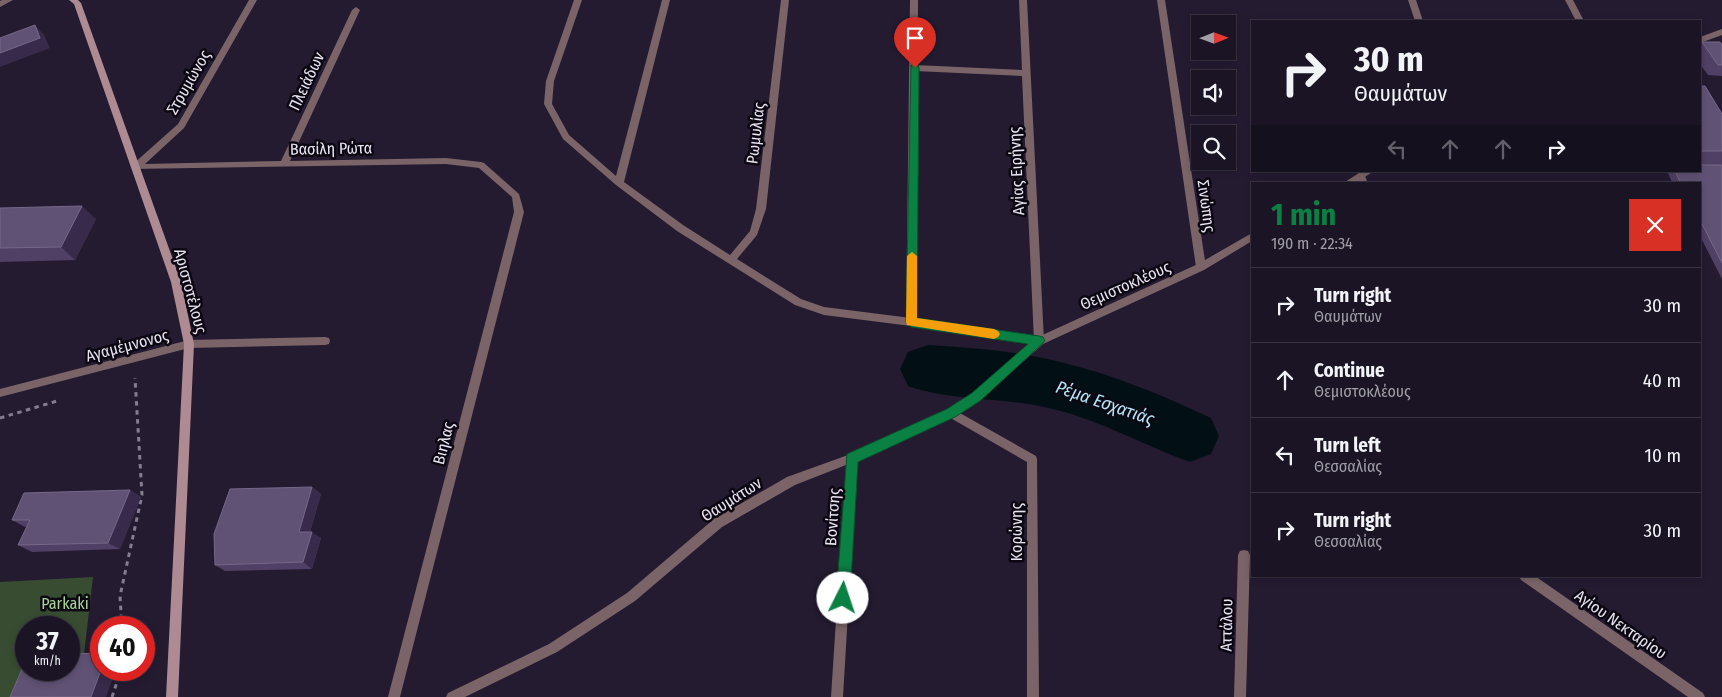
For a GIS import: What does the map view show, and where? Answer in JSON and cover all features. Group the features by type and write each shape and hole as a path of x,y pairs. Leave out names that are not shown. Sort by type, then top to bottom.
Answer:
{"main road":[{"name":"Αριστοτέλους","path":"78,1 176,282 189,344 172,697"}],"street":[{"path":"0,4 9,0"},
{"name":"Στρυμώνος","path":"135,167 181,126 253,0"},
{"path":"578,0 550,81 548,104 566,137 618,183 680,228 798,302 824,311 1039,341"},
{"path":"618,183 666,0"},
{"name":"Ρωμυλίας","path":"731,260 754,232 761,209 785,0"},
{"path":"911,322 915,68 914,0"},
{"name":"Αγίας Ειρήνης","path":"1023,0 1039,341"},
{"name":"Σινώπης","path":"1161,0 1201,267"},
{"path":"1412,0 1419,20"},
{"path":"1569,0 1579,20"},
{"name":"Πλειάδων","path":"284,164 356,10"},
{"path":"1701,40 1722,32"},
{"path":"915,68 1027,74"},
{"name":"Βασίλη Ρώτα","path":"135,167 446,161 481,165 516,196"},
{"path":"1351,182 1365,177"},
{"name":"Βιηλας","path":"394,697 519,212 516,196"},
{"name":"Θεμιστοκλέους","path":"1013,364 1039,341 1201,267 1251,238"},
{"name":"Αγαμέμνονος","path":"0,393 189,344 325,341"},
{"name":"Θαυμάτων","path":"452,697 552,648 631,597 718,523 791,481 852,458 951,413 976,397 1013,364"},
{"name":"Κορώνης","path":"951,413 1032,459 1032,697"},
{"name":"Βονίτσης","path":"837,697 852,458"},
{"name":"Αττάλου","path":"1240,697 1244,555"},
{"name":"Αγίου Νεκταρίου","path":"1526,577 1699,697"}],"path":[{"path":"121,616 120,596 142,495 135,378"},
{"path":"112,697 117,681"}],"green space":[{"name":"Parkaki","path":"93,577 79,697 0,697 0,582"}],"building":[{"path":"35,25 40,38 0,53 0,38"},
{"path":"1702,42 1720,42 1722,45 1722,65 1718,65"},
{"path":"1701,86 1705,86 1722,114 1722,151 1701,151"},
{"path":"1701,165 1722,165 1722,263 1701,222 1701,182 1680,182 1675,172 1701,172"},
{"path":"82,206 61,247 0,248 0,208"},
{"path":"312,487 299,532 312,532 303,562 215,565 214,534 230,489"},
{"path":"130,490 108,543 18,545 30,520 12,520 24,493"},
{"path":"90,653 90,681 97,681 91,697 10,697 17,681 80,681 80,654"}],"waterway":[{"name":"Ρέμα Εσχατιάς","path":"928,369 1000,375 1061,386 1118,404 1190,436"}],"slow traffic":[{"path":"912,256 911,322 994,334"}],"route":[{"path":"843,598 852,458 951,413 976,397 1039,341 911,322 915,68"}]}
